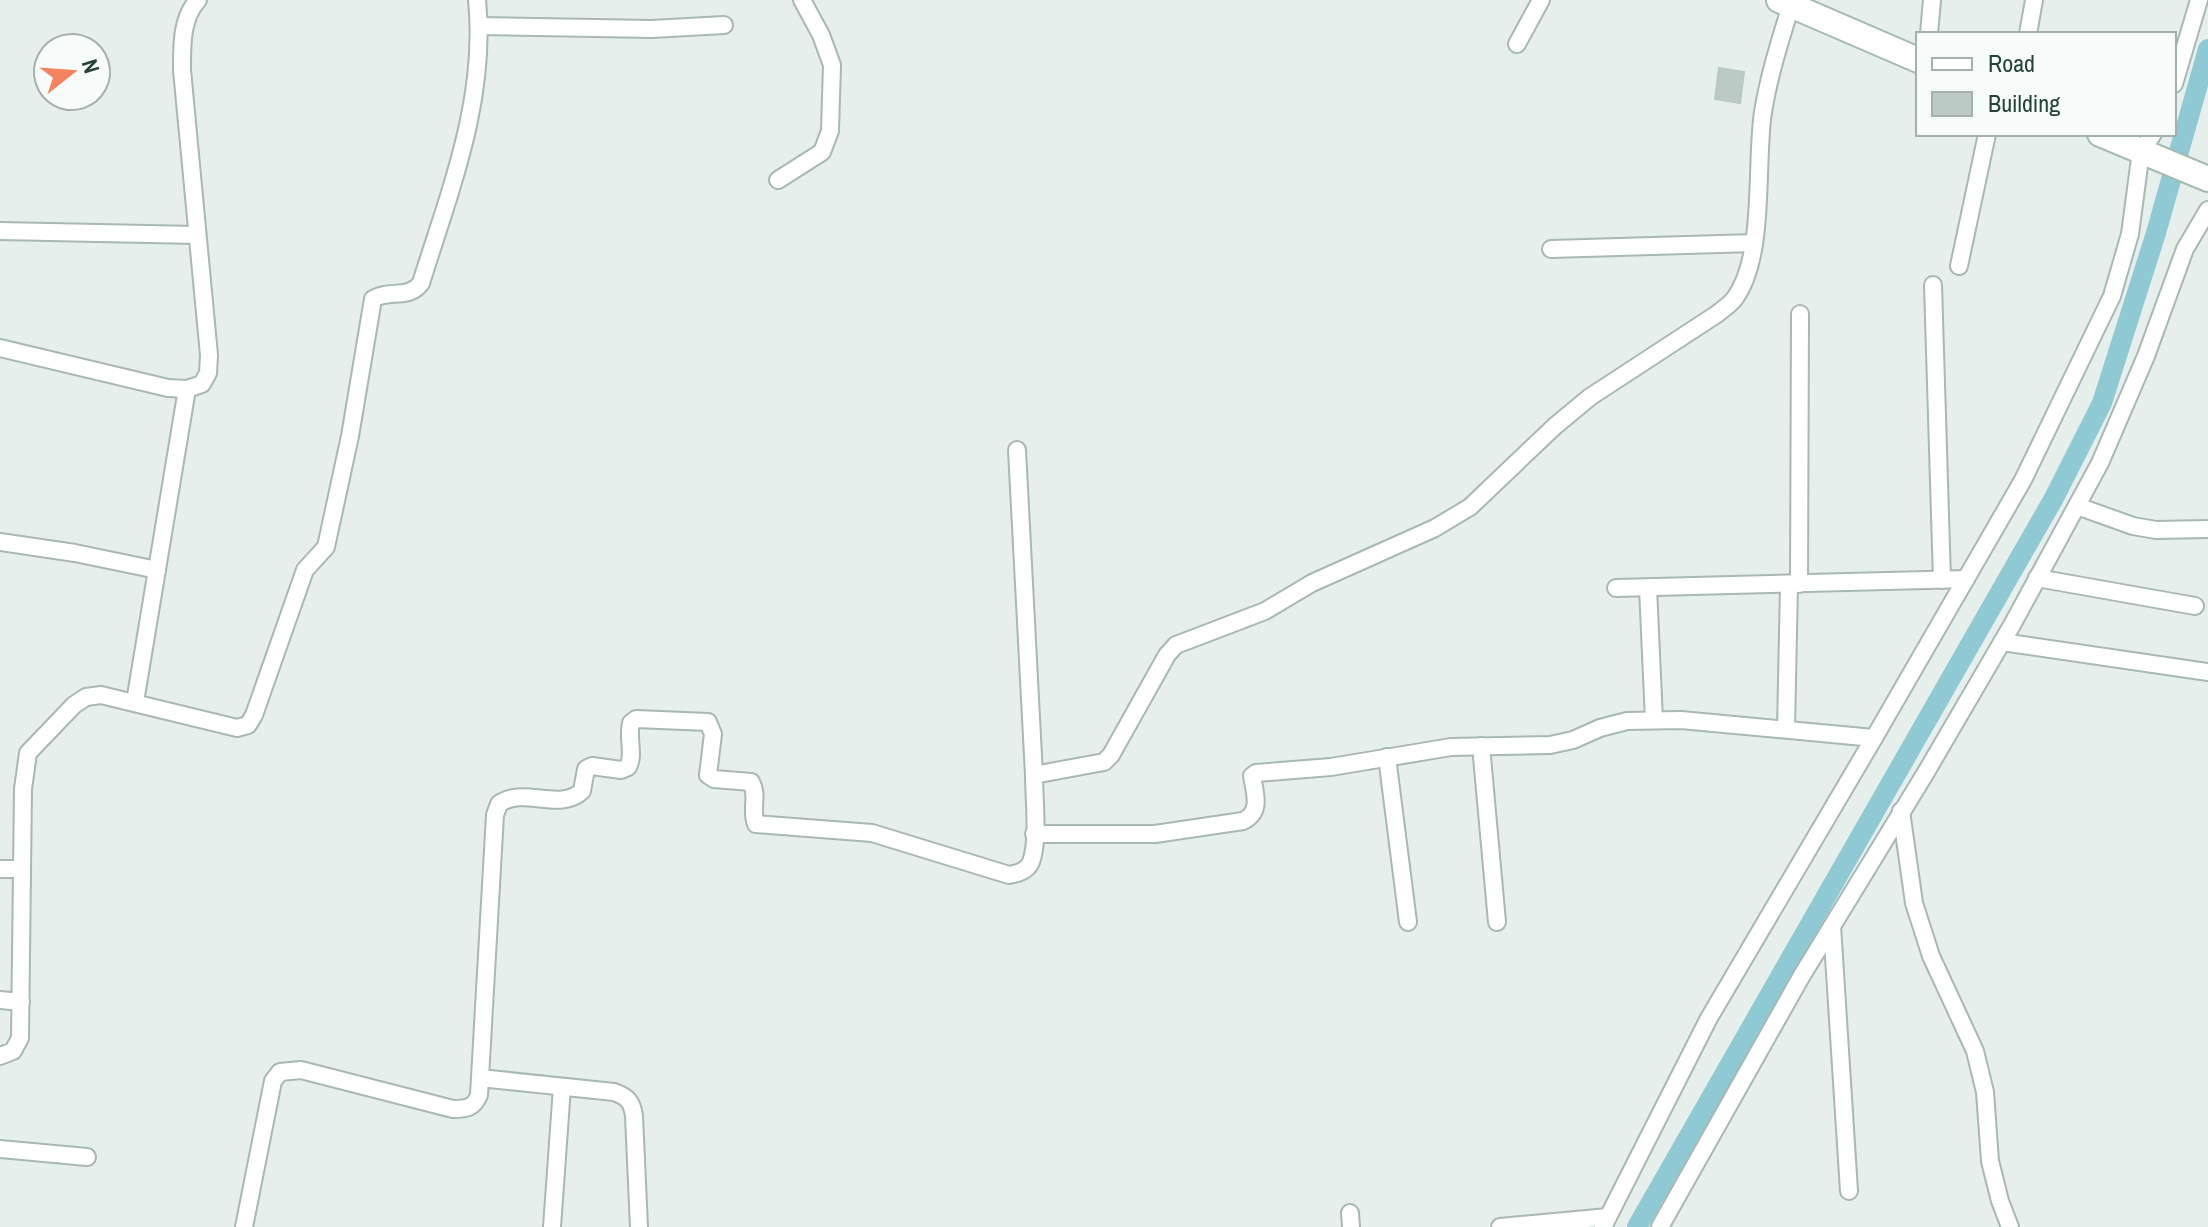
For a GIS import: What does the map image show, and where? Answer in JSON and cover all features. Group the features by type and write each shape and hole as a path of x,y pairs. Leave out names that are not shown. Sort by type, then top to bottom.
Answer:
{"main road":[{"path":"1785,3 1916,59"},
{"path":"2107,136 2151,148 2208,179"}],"street":[{"path":"0,348 168,388 187,389 202,384 208,373 182,70 183,35 192,6 198,0"},
{"path":"0,1056 13,1051 20,1038 23,789 28,753 74,705 86,697 101,695 237,728 248,725 254,715 305,570 326,547 350,436 373,299 381,294 408,293 416,290 421,283 475,99 480,26 477,0"},
{"path":"778,180 822,152 830,131 832,65 821,35 802,0"},
{"path":"1517,44 1541,0"},
{"path":"1929,32 1932,0"},
{"path":"2028,32 2034,0"},
{"path":"2176,77 2199,0"},
{"path":"1034,775 1104,762 1111,755 1167,655 1176,645 1265,611 1312,583 1435,528 1470,507 1590,397 1735,299 1746,276 1754,243 1762,113 1785,3"},
{"path":"480,26 652,29 724,25"},
{"path":"1959,266 1987,136"},
{"path":"1500,1227 1606,1222 1709,1018 2023,480 2102,321 2126,252 2151,148"},
{"path":"1660,1227 1832,926 2002,642 2077,506 2131,393 2185,249 2208,210"},
{"path":"0,231 197,235"},
{"path":"1551,249 1754,243"},
{"path":"1933,285 1942,580"},
{"path":"1786,729 1794,584 1800,314"},
{"path":"135,702 187,389"},
{"path":"244,1227 273,1081 280,1072 301,1070 453,1109 465,1109 475,1104 479,1095 495,815 499,804 513,798 568,800 582,791 586,769 592,766 621,770 628,767 631,755 629,730 636,719 708,722 713,734 708,775 714,779 751,782 755,793 753,818 756,824 872,833 1009,875 1022,872 1031,863 1034,775 1017,450"},
{"path":"2077,506 2133,526 2156,530 2208,529"},
{"path":"0,542 45,547 157,570"},
{"path":"2037,578 2195,606"},
{"path":"1616,588 1966,579"},
{"path":"1648,588 1654,720"},
{"path":"2002,642 2208,672"},
{"path":"1034,834 1155,834 1243,821 1256,811 1252,776 1256,773 1331,767 1429,750 1550,745 1627,721 1681,720 1874,738"},
{"path":"1481,746 1497,922"},
{"path":"1387,757 1408,922"},
{"path":"1901,811 1914,903 1931,956 1975,1051 1985,1092 1990,1161 2010,1227"},
{"path":"0,869 22,869"},
{"path":"1832,926 1849,1191"},
{"path":"0,1000 21,1002"},
{"path":"480,1078 614,1092 626,1096 633,1105 639,1227"},
{"path":"552,1227 562,1087"},
{"path":"0,1149 87,1157"}],"building":[{"path":"1719,68 1744,72 1740,103 1715,99"}],"waterway":[{"path":"1637,1227 2054,498 2102,403 2156,233 2208,49"}]}
